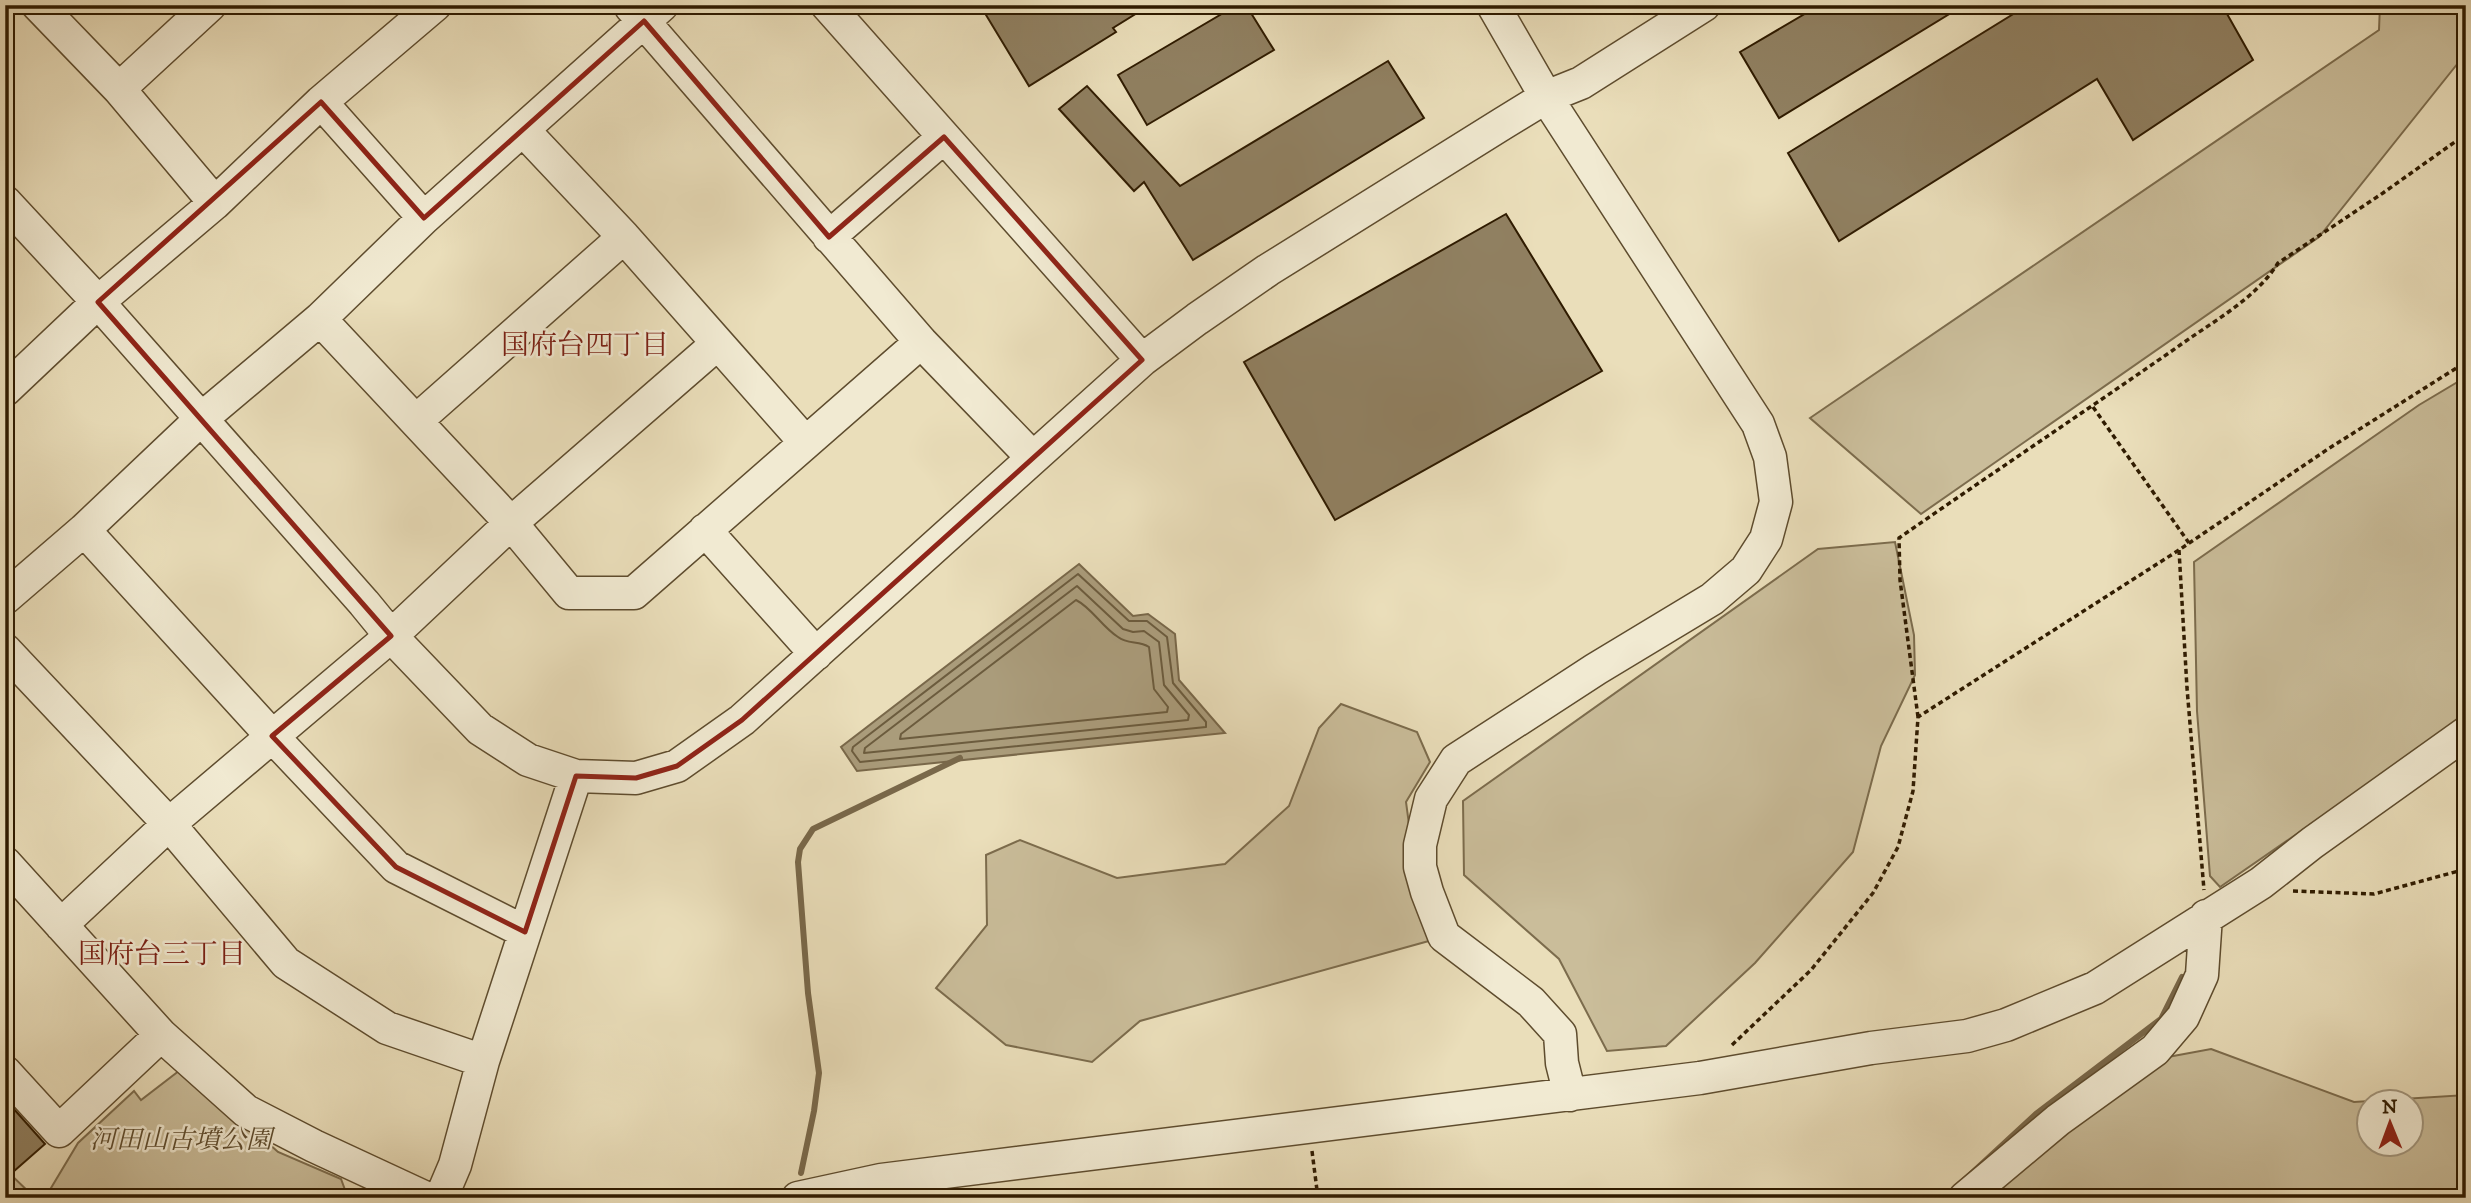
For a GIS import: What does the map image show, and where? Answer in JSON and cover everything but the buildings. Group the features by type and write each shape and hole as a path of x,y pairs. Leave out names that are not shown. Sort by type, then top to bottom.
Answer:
{"street":[{"path":"38,5 119,89 215,202"},
{"path":"119,89 210,5"},
{"path":"827,5 1142,360"},
{"path":"1493,5 1546,97 1758,424 1770,457 1776,502 1766,539 1746,570 1738,577 1712,599 1596,669 1456,760 1431,799 1420,845 1420,867 1444,936 1531,1002 1560,1034 1562,1063 1570,1095"},
{"path":"5,202 98,302 391,636 480,729 528,760 576,776 636,778 677,766 742,720 1142,360 1269,270 1546,97 1581,83 1704,5"},
{"path":"5,390 98,302 215,202 321,102 429,7"},
{"path":"5,597 84,530 200,420 320,319 424,218 524,131 645,11 829,237 920,342 1033,458"},
{"path":"321,102 424,218"},
{"path":"524,131 624,237 806,442"},
{"path":"829,237 944,137"},
{"path":"416,421 624,237"},
{"path":"320,319 511,523 569,593 634,593 920,342"},
{"path":"61,925 169,824 391,636 511,523 718,344"},
{"path":"84,530 396,867 525,932"},
{"path":"705,530 816,654"},
{"path":"5,650 169,824 286,963 387,1028 483,1061"},
{"path":"798,1198 881,1180 1700,1079 1871,1048 1967,1036 2006,1024 2095,988 2261,883 2312,843 2466,733"},
{"path":"441,1198 455,1165 483,1061 576,776"},
{"path":"5,863 161,1035 246,1111 425,1198"},
{"path":"1965,1198 2058,1120 2155,1050 2162,1042 2183,1017 2202,975 2206,916"},
{"path":"5,1072 59,1131 161,1035"}],"path":[{"path":"1731,1046 1811,970 1873,893 1898,847 1913,791 1918,717 1900,580 1899,538 2092,407 2244,299 2269,278 2278,263 2383,194 2466,134"},
{"path":"1918,717 2466,362"},
{"path":"2092,407 2189,543"},
{"path":"2179,550 2187,688 2206,916"},
{"path":"2261,883 2292,891 2374,894 2466,869"},
{"path":"1309,1128 1318,1198"}],"highlighted area":[{"path":"644,21 829,237 944,137 1142,360 742,720 677,766 636,778 576,776 525,932 396,867 272,736 391,636 98,302 321,102 424,218"}],"green space":[{"path":"2380,5 2466,5 2466,53 2319,237 1921,514 1810,418 2379,30"},
{"path":"2466,377 2466,717 2220,887 2210,876 2197,711 2194,562 2419,405"},
{"path":"1895,542 1914,635 1915,675 1881,746 1853,852 1755,963 1666,1046 1607,1051 1559,959 1464,875 1463,801 1818,549"},
{"path":"1341,704 1417,732 1430,762 1406,802 1417,884 1436,939 1140,1021 1092,1062 1006,1045 936,988 987,925 986,855 1020,840 1117,878 1225,864 1289,806 1319,728"},
{"path":"2211,1049 2356,1102 2356,1158 2426,1158 2426,1098 2466,1095 2466,1198 1976,1198 2141,1062"},
{"name":"河田山古墳公園","path":"184,1067 278,1152 341,1179 348,1198 45,1198 78,1143 134,1091 141,1100"},
{"path":"5,1169 35,1198 5,1198"}],"water":[{"path":"1079,564 1133,616 1148,614 1175,634 1179,680 1225,733 857,771 841,747"}],"waterway":[{"path":"801,1173 819,1073 808,993 798,862 800,849 813,829 960,758"},
{"path":"1945,1198 2036,1114 2161,1019 2182,977"}],"district":[{"name":"国府台四丁目","path":"585,345"},
{"name":"国府台三丁目","path":"162,954"}]}
